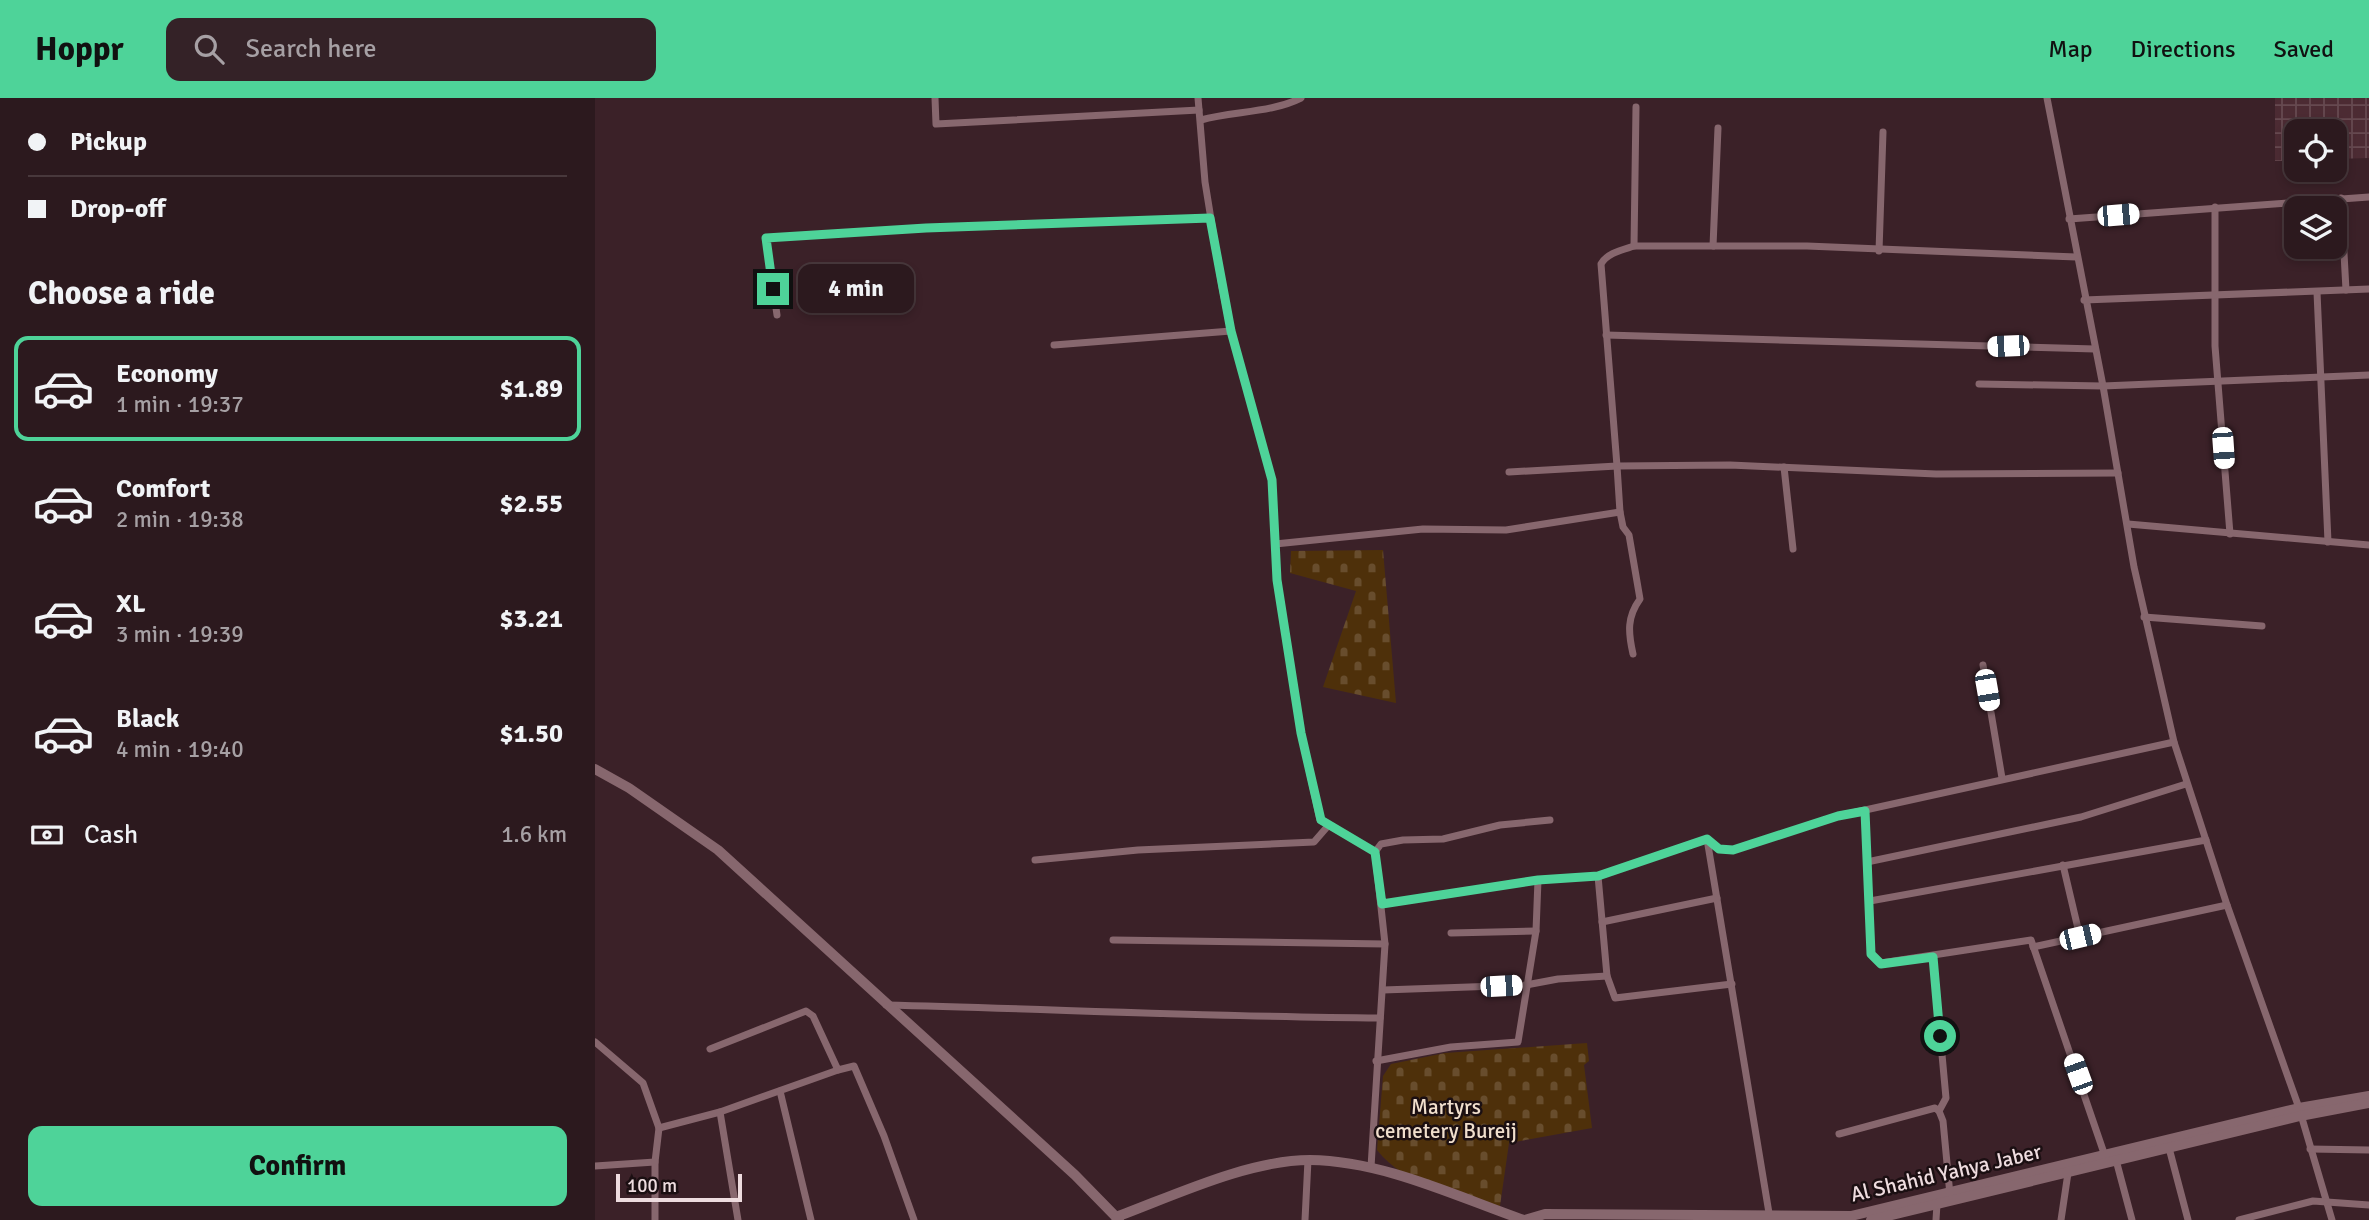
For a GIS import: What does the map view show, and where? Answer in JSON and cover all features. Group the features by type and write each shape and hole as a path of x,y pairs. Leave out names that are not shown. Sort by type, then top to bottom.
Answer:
{"street":[{"path":"935,98 936,124 1199,110"},
{"path":"1198,98 1210,218 1231,331 1272,480 1277,580 1301,733 1321,820 1327,827 1375,852"},
{"path":"1201,120 1232,111 1264,111 1301,98"},
{"path":"2047,98 2084,300 2103,386 2144,617 2174,743 2299,1112 2332,1220"},
{"path":"1634,246 1636,107"},
{"path":"1713,246 1718,128"},
{"path":"1879,251 1883,132"},
{"path":"2347,198 2369,197"},
{"path":"2069,219 2284,202"},
{"path":"2215,207 2215,346 2230,534"},
{"path":"778,315 766,238 926,228 1210,218"},
{"path":"1633,654 1629,623 1631,611 1640,598 1629,536 1623,527 1620,512 1601,264 1604,258 1634,246 2076,257"},
{"path":"2344,259 2346,290"},
{"path":"2084,300 2369,289"},
{"path":"2318,292 2328,542"},
{"path":"1053,345 1231,331"},
{"path":"1606,335 2095,349"},
{"path":"1979,384 2103,386 2369,375"},
{"path":"1509,472 1617,466 1784,467 1936,474 2118,473"},
{"path":"1784,467 1793,549"},
{"path":"1275,544 1423,529 1506,530 1620,512"},
{"path":"2128,524 2369,545"},
{"path":"2144,617 2262,626"},
{"path":"1983,665 2003,779"},
{"path":"1707,839 1719,849 1733,850 1838,816 2174,743"},
{"path":"595,769 629,788 718,850 821,942 885,1005 1075,1175 1113,1219 1229,1177 1268,1166 1308,1160 1371,1167 1519,1219"},
{"path":"1867,862 2081,817 2186,784"},
{"path":"1865,811 1871,954 1881,964 2031,940 2132,1220"},
{"path":"1371,1167 1385,944 1375,852 1381,844 1403,840 1443,839 1500,825 1550,820"},
{"path":"1035,860 1138,850 1314,842 1327,827"},
{"path":"1382,904 1538,880 1598,876 1707,839"},
{"path":"1707,839 1770,1218"},
{"path":"1870,901 2206,840"},
{"path":"2063,864 2080,937"},
{"path":"1598,876 1607,976 1615,998 1732,984"},
{"path":"1376,1061 1451,1047 1518,1042 1536,931 1538,880"},
{"path":"1602,922 1717,898"},
{"path":"2033,947 2227,905"},
{"path":"1451,933 1536,931"},
{"path":"1114,940 1385,944"},
{"path":"1933,957 1946,1098 1940,1111 1950,1196"},
{"path":"1383,990 1526,985 1558,979 1607,976"},
{"path":"885,1005 1061,1008 1238,1017 1380,1018"},
{"path":"710,1049 806,1011 813,1016 838,1070"},
{"path":"595,1042 643,1083 659,1128 655,1162 657,1219"},
{"path":"659,1128 720,1112 854,1066 884,1136 914,1220"},
{"path":"780,1091 811,1220"},
{"name":"Al Shahid Yahya Jaber","path":"1871,1220 1937,1204 1950,1196 2369,1096"},
{"name":"Al Shahid Yahya Jaber","path":"1519,1219 1545,1214 1770,1218 1851,1216 2068,1173 2109,1159 2169,1148 2299,1112 2369,1103"},
{"path":"1839,1134 1935,1108 1940,1111"},
{"path":"720,1112 738,1220"},
{"path":"2169,1148 2188,1220"},
{"path":"2310,1149 2369,1150"},
{"path":"1305,1220 1308,1160"},
{"path":"595,1166 655,1162"},
{"path":"2061,1220 2068,1173"},
{"path":"2239,1220 2272,1216 2326,1201 2369,1205"},
{"path":"1936,1220 1937,1204"}],"shaded area":[{"path":"2275,98 2369,98 2369,158 2347,159 2347,119 2284,119 2284,161 2275,161"}],"green space":[{"path":"1383,550 1396,703 1323,687 1356,591 1290,573 1291,551"},
{"name":"Martyrs cemetery Bureij","path":"1587,1043 1589,1061 1584,1065 1592,1128 1509,1143 1500,1206 1417,1181 1402,1173 1377,1150 1383,1076 1391,1064 1445,1053"}],"route":[{"path":"773,289 766,238 926,228 1210,218 1231,331 1272,480 1276,517 1277,580 1301,733 1321,820 1327,827 1375,852 1382,904 1538,880 1598,876 1707,839 1719,849 1733,850 1768,841 1838,816 1865,811 1871,954 1881,964 1933,957 1940,1036"}]}
